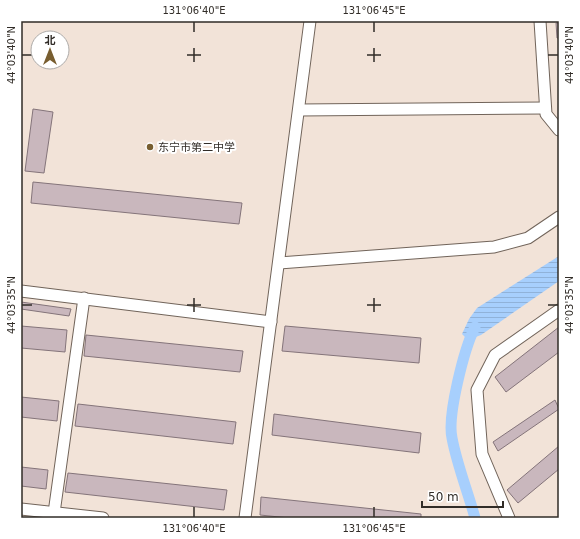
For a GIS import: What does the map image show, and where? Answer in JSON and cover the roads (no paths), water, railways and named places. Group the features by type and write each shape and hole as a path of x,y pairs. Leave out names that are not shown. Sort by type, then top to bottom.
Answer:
{"street":[{"path":"245,518 310,21"},
{"path":"540,21 546,114 559,130"},
{"path":"299,110 545,108"},
{"path":"279,264 494,247 528,238 559,217"},
{"path":"21,290 271,322"},
{"path":"54,513 84,298"},
{"path":"509,518 482,454 477,390 495,355 559,310"},
{"path":"21,510 103,518"}],"water":[{"path":"559,256 559,281 481,335 468,340 462,334 469,319 477,308"}],"waterway":[{"path":"475,327 466,351 458,382 454,399 451,428 457,458 475,518"}],"place":[{"name":"东宁市第二中学","path":"150,147"}]}
